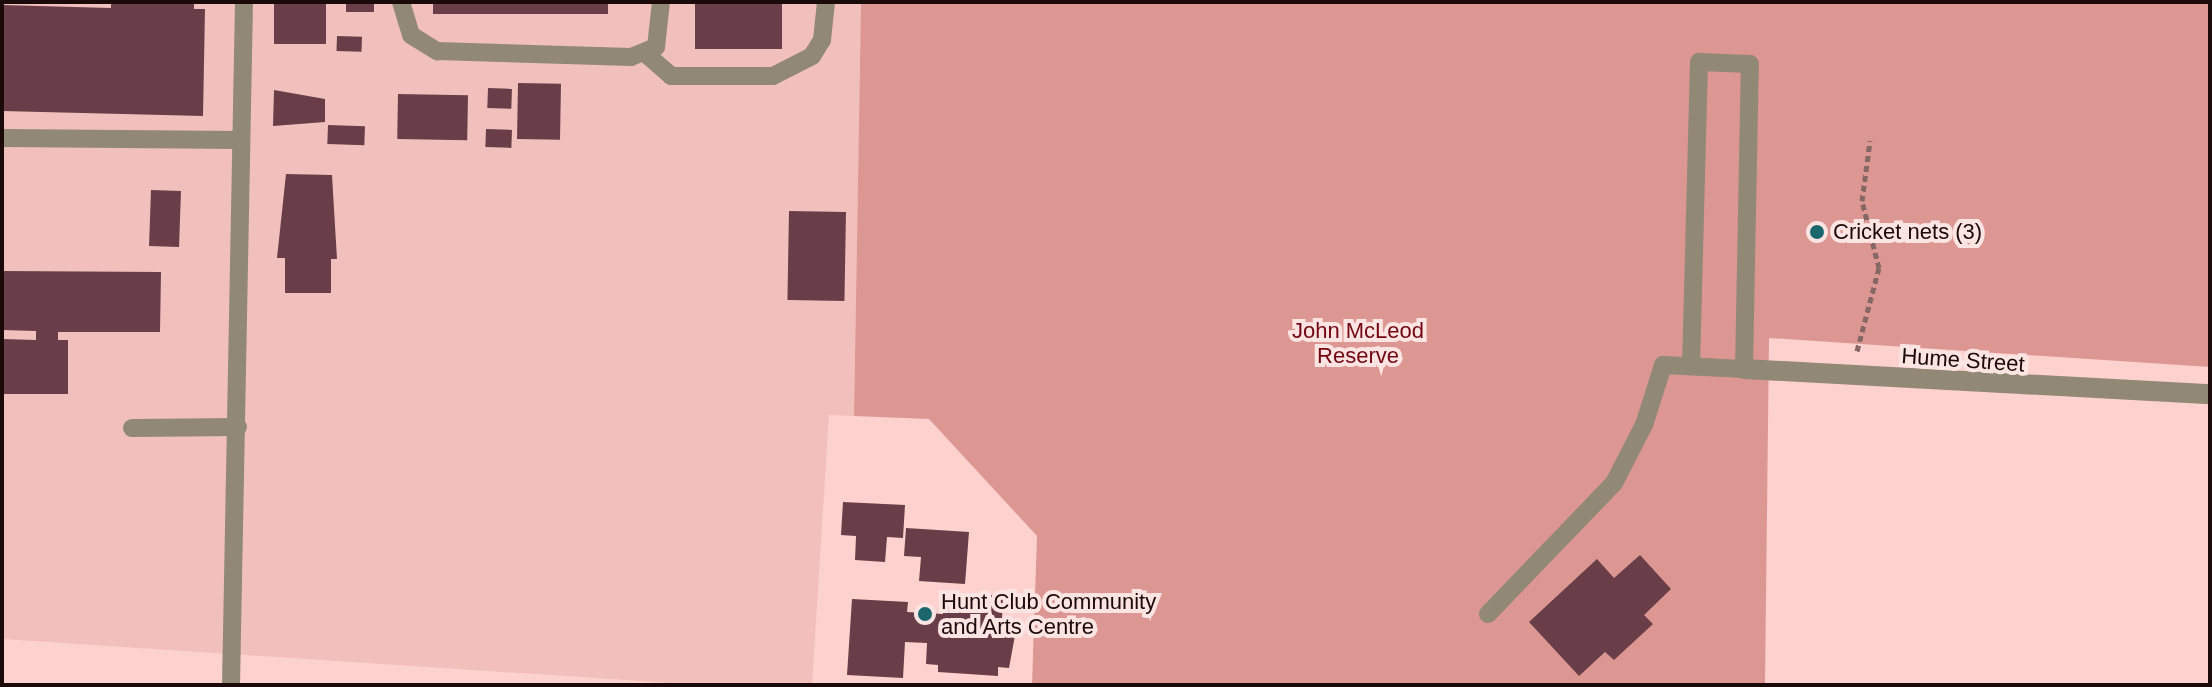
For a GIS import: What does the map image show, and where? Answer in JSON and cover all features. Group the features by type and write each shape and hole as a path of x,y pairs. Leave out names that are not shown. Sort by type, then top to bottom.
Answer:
{"street":[{"name":"Hume Street","path":"1744,369 2178,398 2210,406"},
{"name":"Hume Street","path":"2178,398 2210,394"}],"lane":[{"path":"231,685 244,2"},
{"path":"401,2 411,35 437,51 646,54 671,76 773,76 812,56 822,40 826,2"},
{"path":"646,54 661,32 661,2"},
{"path":"1488,614 1614,483 1644,425 1663,365 1744,369 1750,64 1699,62 1691,366"},
{"path":"2,138 240,140"},
{"path":"132,428 238,427"}],"path":[{"path":"1855,377 1879,268 1862,201 1870,141"}],"shaded area":[{"path":"2,2 861,2 854,416 829,415 812,685 701,685 2,639"}],"green space":[{"name":"John McLeod Reserve","path":"861,2 2210,2 2210,367 1769,338 1765,685 1032,685 1037,536 929,419 854,416"}],"building":[{"path":"111,2 194,2 194,9 205,9 203,116 2,111 2,5 111,8"},
{"path":"274,2 326,2 326,44 274,44"},
{"path":"346,2 374,2 374,12 346,12"},
{"path":"433,2 608,2 608,14 433,14"},
{"path":"695,2 782,2 782,49 695,49"},
{"path":"337,36 362,37 361,52 336,51"},
{"path":"518,83 561,84 560,140 517,139"},
{"path":"488,88 512,89 511,109 487,108"},
{"path":"274,90 325,99 325,122 273,126"},
{"path":"398,94 468,95 467,140 397,139"},
{"path":"328,125 365,126 364,145 327,144"},
{"path":"486,129 512,130 511,148 485,147"},
{"path":"286,174 332,175 337,259 331,259 331,293 285,293 285,258 277,258"},
{"path":"151,190 181,191 179,247 149,246"},
{"path":"789,211 846,212 844,301 787,300"},
{"path":"2,271 161,272 160,332 58,332 58,340 68,340 68,394 2,394 2,339 36,340 36,331 2,330"},
{"path":"843,502 905,505 903,538 887,537 885,562 855,560 856,536 841,535"},
{"path":"906,528 969,532 965,584 919,581 921,557 904,556"},
{"path":"1640,555 1671,589 1644,615 1653,624 1614,660 1605,652 1579,676 1529,622 1597,559 1614,578"},
{"path":"974,594 1003,596 1002,618 1018,619 1009,668 998,667 998,676 938,672 938,665 926,664 927,643 905,642 903,678 847,675 852,599 908,602 907,612 943,614 943,607 974,609"}],"place":[{"name":"Cricket nets (3)","path":"1817,232"},
{"name":"Hunt Club Community and Arts Centre","path":"925,614"}]}
